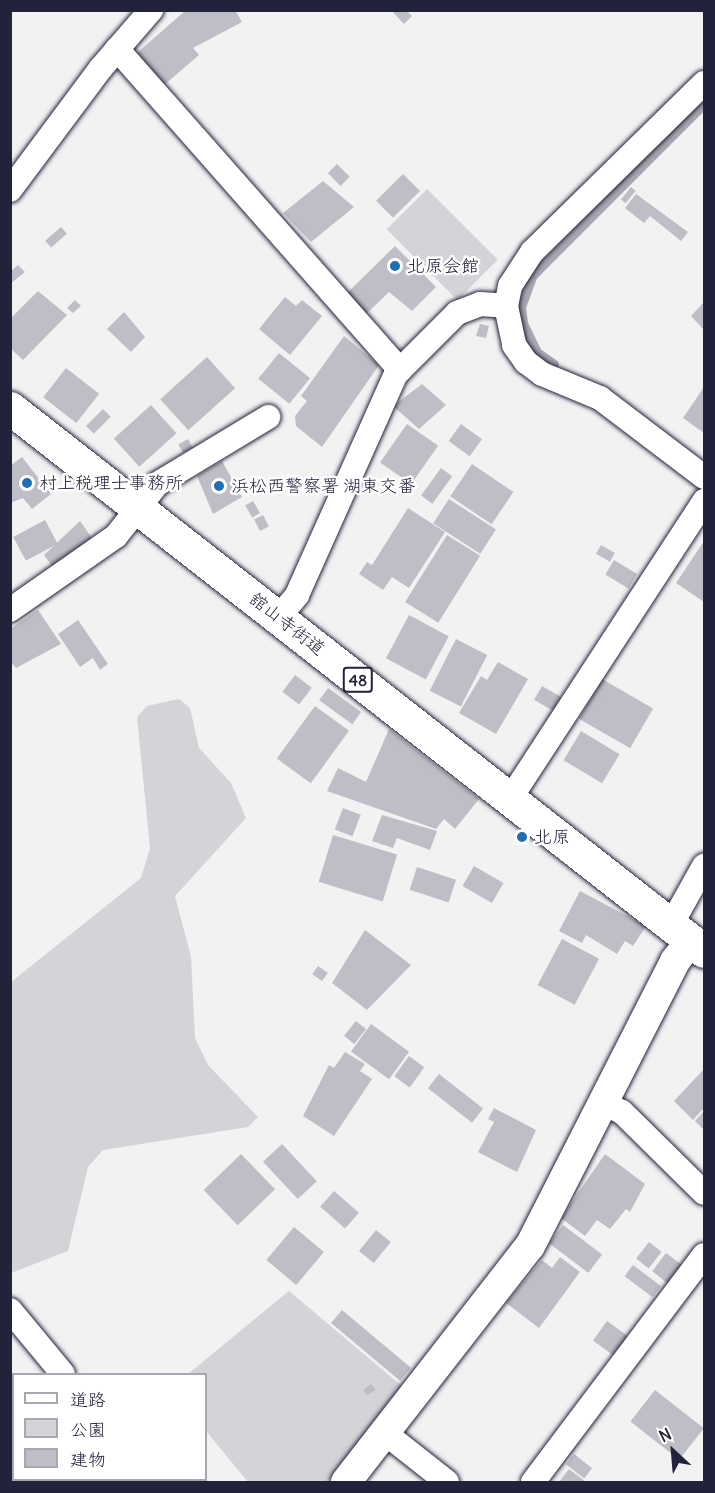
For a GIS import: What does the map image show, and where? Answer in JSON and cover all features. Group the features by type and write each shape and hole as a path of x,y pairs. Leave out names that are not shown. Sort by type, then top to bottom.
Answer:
{"main road":[{"name":"舘山寺街道","path":"10,408 689,939"}],"street":[{"path":"10,189 117,49 151,10"},
{"path":"117,49 400,370"},
{"path":"705,83 526,260 510,286 506,306 511,336 526,362 542,375 600,398 705,477"},
{"path":"278,618 297,595 400,370 457,314 480,304 506,306"},
{"path":"10,610 116,536 157,484 268,417"},
{"path":"510,798 705,501"},
{"path":"346,1482 530,1246 675,961 689,939 705,866"},
{"path":"604,1103 622,1112 705,1193"},
{"path":"533,1482 705,1255"},
{"path":"10,1311 62,1373"},
{"path":"385,1433 447,1482"}],"green space":[{"path":"427,189 498,260 457,300 387,229"},
{"path":"179,699 190,708 199,748 231,783 246,818 175,896 191,957 195,1038 208,1065 258,1117 248,1127 103,1150 88,1167 68,1251 11,1273 11,982 141,878 150,848 137,717 147,706"},
{"path":"289,1291 403,1387 327,1482 248,1482 207,1432 207,1373 189,1373"}],"building":[{"path":"186,10 235,10 242,22 193,48 199,55 164,85 137,53"},
{"path":"391,10 406,10 412,16 404,24"},
{"path":"337,164 350,177 341,186 328,173"},
{"path":"403,174 420,191 393,218 376,201"},
{"path":"323,181 354,207 311,242 283,213"},
{"path":"631,187 636,191 626,203 621,199"},
{"path":"636,194 688,232 681,241 650,216 644,223 625,208"},
{"path":"61,227 67,234 51,248 45,241"},
{"name":"北原会館","path":"395,246 436,287 412,311 389,292 362,318 343,297"},
{"path":"18,265 25,272 10,284 10,272"},
{"path":"38,291 67,315 23,360 10,348 10,319"},
{"path":"285,297 296,306 302,300 322,316 290,355 259,329"},
{"path":"75,300 81,306 73,313 67,308"},
{"path":"704,302 704,330 691,316"},
{"path":"124,312 145,337 131,352 107,329"},
{"path":"480,324 489,326 486,338 476,336"},
{"path":"344,336 379,365 322,447 296,426 295,416 307,401 301,396"},
{"path":"279,353 310,378 289,404 258,379"},
{"path":"207,357 235,388 188,430 160,399"},
{"path":"66,368 99,394 76,423 43,397"},
{"path":"422,384 446,405 419,429 393,406"},
{"path":"704,387 704,433 683,418"},
{"path":"151,405 176,433 139,467 114,438"},
{"path":"103,409 111,417 94,434 86,426"},
{"path":"407,424 438,446 411,484 380,463"},
{"path":"461,424 482,439 470,456 449,441"},
{"path":"188,439 193,448 183,453 178,444"},
{"path":"22,457 51,494 32,509 23,498 10,503 10,466"},
{"name":"浜松西警察署 湖東交番","path":"222,461 242,497 213,514 197,476"},
{"path":"472,464 513,492 492,524 450,496"},
{"path":"441,468 452,476 432,504 421,496"},
{"path":"449,499 496,529 480,554 433,523"},
{"path":"253,501 260,513 252,518 245,506"},
{"path":"408,508 445,532 409,588 392,577 383,590 359,574 367,562 372,565"},
{"path":"263,515 269,527 260,531 254,520"},
{"path":"45,520 58,544 26,561 13,537"},
{"path":"80,521 94,541 55,570 44,555"},
{"path":"447,535 480,556 438,623 405,602"},
{"path":"704,541 704,602 676,583"},
{"path":"601,545 615,553 610,562 596,554"},
{"path":"614,560 637,574 628,588 605,575"},
{"path":"38,610 61,644 16,668 10,661 10,629"},
{"path":"409,615 449,636 426,679 386,658"},
{"path":"78,620 108,664 100,670 93,658 80,667 58,634"},
{"path":"456,639 487,655 461,707 430,691"},
{"path":"498,662 528,679 496,734 459,713 481,676 487,680"},
{"path":"295,675 312,688 299,704 282,692"},
{"path":"602,679 653,708 630,748 579,719"},
{"path":"542,686 561,697 553,711 534,700"},
{"path":"328,688 361,712 352,724 319,700"},
{"path":"315,706 349,731 311,783 277,759"},
{"path":"389,729 479,799 455,829 444,819 436,829 327,791 338,768 366,782"},
{"path":"581,731 620,754 602,783 563,760"},
{"path":"343,808 361,815 352,836 335,829"},
{"path":"382,815 437,831 430,850 397,838 393,848 372,841"},
{"path":"333,835 397,855 383,901 319,882"},
{"path":"474,866 503,883 492,903 462,886"},
{"path":"417,867 456,880 449,902 410,890"},
{"path":"580,891 646,926 633,946 625,941 617,954 586,935 582,943 559,931"},
{"path":"365,930 411,965 367,1010 332,983"},
{"path":"562,939 599,959 575,1005 538,985"},
{"path":"318,966 328,973 322,981 312,974"},
{"path":"356,1021 366,1029 354,1044 344,1036"},
{"path":"371,1024 409,1052 389,1079 351,1052"},
{"path":"345,1052 365,1064 360,1071 372,1079 334,1136 303,1116 329,1065 334,1068"},
{"path":"409,1056 424,1067 410,1087 394,1076"},
{"path":"704,1069 704,1108 693,1120 674,1101"},
{"path":"439,1074 483,1108 472,1123 428,1088"},
{"path":"494,1108 536,1130 517,1172 478,1152 494,1122 488,1119"},
{"path":"704,1111 704,1130 695,1121"},
{"path":"282,1144 317,1181 298,1199 263,1162"},
{"path":"241,1154 275,1189 238,1225 204,1190"},
{"path":"605,1154 645,1184 630,1212 626,1209 610,1229 597,1220 585,1236 561,1218"},
{"path":"334,1191 359,1213 345,1228 320,1207"},
{"path":"563,1225 602,1254 588,1273 549,1243"},
{"path":"294,1227 324,1252 296,1285 266,1260"},
{"path":"376,1230 391,1242 374,1263 359,1251"},
{"path":"649,1242 662,1252 649,1268 636,1259"},
{"path":"666,1253 682,1265 668,1283 652,1271"},
{"path":"560,1257 580,1272 539,1328 506,1303 542,1260 552,1268"},
{"path":"633,1265 661,1286 653,1297 625,1276"},
{"path":"342,1310 411,1368 400,1381 331,1323"},
{"path":"607,1321 628,1336 614,1356 593,1340"},
{"path":"371,1384 376,1390 367,1395 363,1390"},
{"path":"655,1390 704,1428 679,1460 630,1422"},
{"path":"574,1454 592,1468 584,1478 566,1464"},
{"path":"569,1469 586,1482 559,1482"}],"waterway":[{"path":"554,364 537,352 523,323 521,307 532,276 704,104"}],"place":[{"name":"北原会館","path":"395,266"},
{"name":"村上税理士事務所","path":"27,483"},
{"name":"浜松西警察署 湖東交番","path":"219,486"},
{"name":"北原","path":"522,837"}]}
